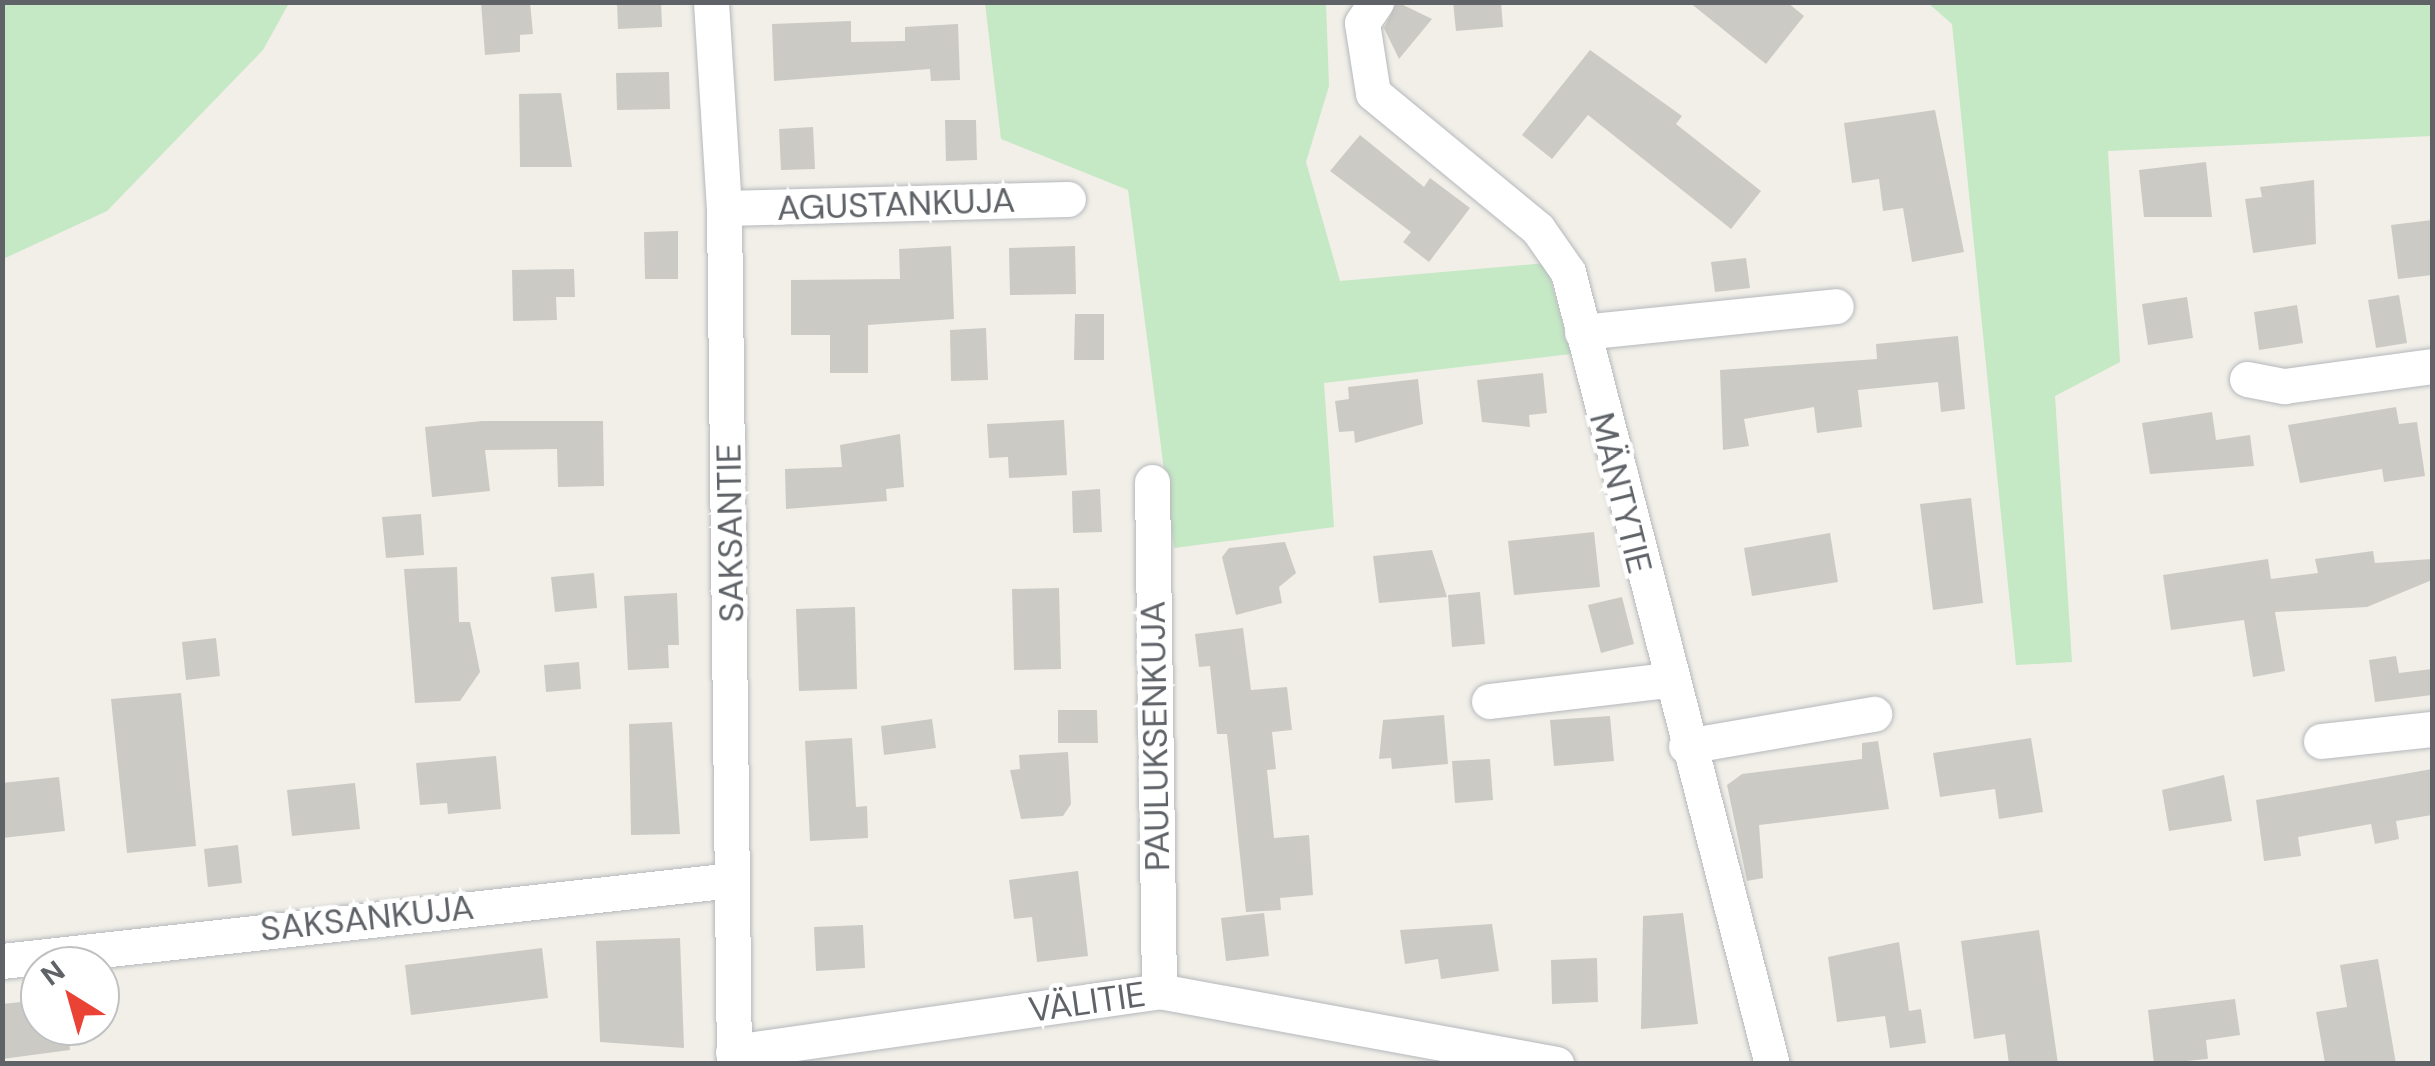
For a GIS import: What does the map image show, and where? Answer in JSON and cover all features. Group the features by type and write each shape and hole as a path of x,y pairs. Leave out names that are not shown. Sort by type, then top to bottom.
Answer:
{"street":[{"name":"SAKSANTIE","path":"712,2 724,208 734,1058"},
{"name":"MÄNTYTIE","path":"1376,2 1362,23 1373,93 1538,229 1568,272 1668,680 1772,1064"},
{"name":"AGUSTANKUJA","path":"724,208 1068,199"},
{"path":"1582,332 1836,306"},
{"path":"2247,379 2284,386 2432,366"},
{"name":"PAULUKSENKUJA","path":"1152,482 1159,991"},
{"path":"1489,701 1668,680"},
{"path":"1686,746 1874,714"},
{"path":"2321,742 2432,729"},
{"name":"SAKSANKUJA","path":"2,962 732,880"},
{"name":"VÄLITIE","path":"734,1058 1159,991 1556,1064"}],"green space":[{"path":"2,3 289,3 263,50 107,211 3,259"},
{"path":"985,3 1326,3 1329,86 1306,162 1340,281 1546,263 1571,354 1324,383 1334,527 1174,548 1128,190 1001,139"},
{"path":"1928,3 2432,3 2432,136 2108,151 2120,362 2055,396 2072,662 2016,665 1952,24"}],"building":[{"path":"481,2 530,2 533,34 520,35 520,52 485,55"},
{"path":"617,2 661,2 662,27 618,29"},
{"path":"1397,2 1432,19 1399,59 1384,28"},
{"path":"1453,2 1501,2 1503,27 1456,31"},
{"path":"1689,2 1787,2 1804,16 1766,64"},
{"path":"851,21 851,42 905,41 905,27 958,24 960,80 931,81 930,69 774,81 772,24"},
{"path":"1590,50 1682,116 1676,124 1761,191 1731,229 1588,115 1552,159 1522,135"},
{"path":"669,72 670,109 617,110 616,73"},
{"path":"561,93 572,167 520,167 519,94"},
{"path":"1935,110 1964,252 1912,262 1903,208 1883,211 1879,179 1852,183 1844,123"},
{"path":"945,120 976,120 977,160 946,161"},
{"path":"813,127 815,169 781,170 779,129"},
{"path":"1360,135 1424,187 1430,178 1470,208 1429,262 1403,242 1411,232 1330,171"},
{"path":"2206,162 2212,217 2144,217 2139,170"},
{"path":"2314,180 2316,244 2253,253 2245,199 2262,197 2260,187"},
{"path":"2432,220 2432,275 2398,279 2391,225"},
{"path":"678,231 678,279 645,279 644,232"},
{"path":"951,246 954,319 868,325 868,373 830,373 830,335 791,335 791,280 900,279 899,249"},
{"path":"1075,246 1076,294 1010,295 1009,248"},
{"path":"1746,258 1750,288 1715,292 1711,262"},
{"path":"574,269 575,297 556,297 557,320 513,321 512,270"},
{"path":"2399,295 2407,343 2376,348 2368,300"},
{"path":"2187,297 2193,338 2148,345 2142,304"},
{"path":"2297,305 2303,343 2259,350 2254,312"},
{"path":"1075,314 1104,314 1104,360 1074,360"},
{"path":"986,328 988,380 951,381 950,330"},
{"path":"1958,336 1965,409 1941,412 1938,382 1858,390 1862,427 1817,433 1814,407 1744,419 1749,446 1723,450 1720,370 1877,359 1876,344"},
{"path":"1543,373 1547,413 1529,415 1530,427 1482,422 1477,380"},
{"path":"1418,379 1423,424 1355,443 1354,431 1339,432 1335,401 1349,399 1348,387"},
{"path":"2396,407 2399,424 2417,422 2425,476 2384,482 2382,469 2300,483 2288,425"},
{"path":"2212,412 2216,440 2250,435 2254,466 2150,474 2142,423"},
{"path":"1064,420 1067,475 1009,478 1008,457 989,458 987,424"},
{"path":"482,421 603,421 604,486 558,487 557,449 485,450 490,491 432,497 425,427"},
{"path":"900,434 904,487 886,489 887,501 786,509 785,469 842,467 840,445"},
{"path":"1100,489 1102,532 1073,533 1072,491"},
{"path":"1971,498 1983,603 1933,610 1920,504"},
{"path":"421,514 424,555 386,558 382,517"},
{"path":"1594,532 1600,587 1514,595 1508,541"},
{"path":"1830,533 1838,582 1752,596 1744,548"},
{"path":"1285,542 1296,573 1279,587 1282,603 1236,615 1222,557 1229,548"},
{"path":"1432,550 1447,597 1379,603 1373,556"},
{"path":"2373,551 2375,563 2432,559 2432,580 2367,607 2275,612 2285,671 2253,677 2244,620 2171,630 2163,575 2268,559 2271,579 2318,573 2315,559"},
{"path":"457,567 459,622 470,622 480,672 460,701 415,703 404,569"},
{"path":"594,573 597,608 555,612 551,577"},
{"path":"1059,588 1061,669 1014,670 1012,589"},
{"path":"1480,592 1485,644 1452,647 1448,595"},
{"path":"677,593 679,645 668,645 669,668 628,670 624,596"},
{"path":"1622,597 1634,644 1601,653 1588,605"},
{"path":"855,607 857,689 799,691 796,609"},
{"path":"1243,628 1251,690 1287,687 1292,730 1272,732 1276,769 1267,770 1274,838 1309,835 1313,895 1280,898 1281,910 1246,912 1227,734 1217,734 1210,666 1199,667 1195,634"},
{"path":"216,638 220,676 186,680 182,642"},
{"path":"2396,656 2399,673 2432,669 2432,695 2375,702 2369,660"},
{"path":"579,662 581,689 546,692 544,665"},
{"path":"181,693 196,846 127,853 111,699"},
{"path":"1058,710 1097,710 1098,743 1058,743"},
{"path":"1444,715 1448,764 1392,769 1391,758 1379,759 1383,720"},
{"path":"1610,716 1614,761 1554,766 1550,720"},
{"path":"932,719 936,748 884,755 881,726"},
{"path":"672,722 680,834 631,835 629,724"},
{"path":"852,738 856,807 867,806 868,838 810,841 805,741"},
{"path":"2031,738 2043,812 1999,819 1995,789 1940,797 1933,753"},
{"path":"1878,741 1889,809 1759,825 1763,878 1747,881 1727,785 1742,774 1862,759 1862,743"},
{"path":"1068,752 1071,804 1063,816 1021,819 1010,770 1020,769 1019,755"},
{"path":"496,756 501,809 448,814 447,803 420,805 416,763"},
{"path":"1490,759 1493,800 1455,803 1452,761"},
{"path":"2432,769 2432,815 2396,821 2399,839 2375,844 2371,824 2298,837 2301,856 2264,861 2256,800"},
{"path":"2224,775 2232,821 2169,831 2162,790"},
{"path":"59,777 65,831 2,838 2,783"},
{"path":"355,783 360,829 292,836 287,790"},
{"path":"238,845 242,883 208,887 204,849"},
{"path":"1078,871 1088,956 1037,962 1032,917 1014,919 1009,880"},
{"path":"1264,913 1269,956 1226,961 1221,918"},
{"path":"1683,913 1698,1024 1641,1029 1643,916"},
{"path":"1492,924 1499,971 1441,979 1438,959 1405,964 1400,930"},
{"path":"863,925 865,968 816,971 814,927"},
{"path":"2039,930 2058,1064 2009,1064 2005,1034 1974,1039 1961,941"},
{"path":"680,938 684,1048 600,1042 596,941"},
{"path":"1899,942 1909,1011 1921,1009 1926,1043 1890,1048 1885,1016 1837,1022 1828,957"},
{"path":"542,948 548,998 411,1015 405,965"},
{"path":"1597,958 1598,1002 1552,1004 1551,960"},
{"path":"2378,959 2396,1064 2325,1063 2316,1012 2347,1007 2340,965"},
{"path":"2235,999 2240,1035 2206,1040 2208,1059 2154,1064 2148,1010"},
{"path":"20,1002 20,1046 70,1046 70,1050 2,1059 2,1004"}]}
